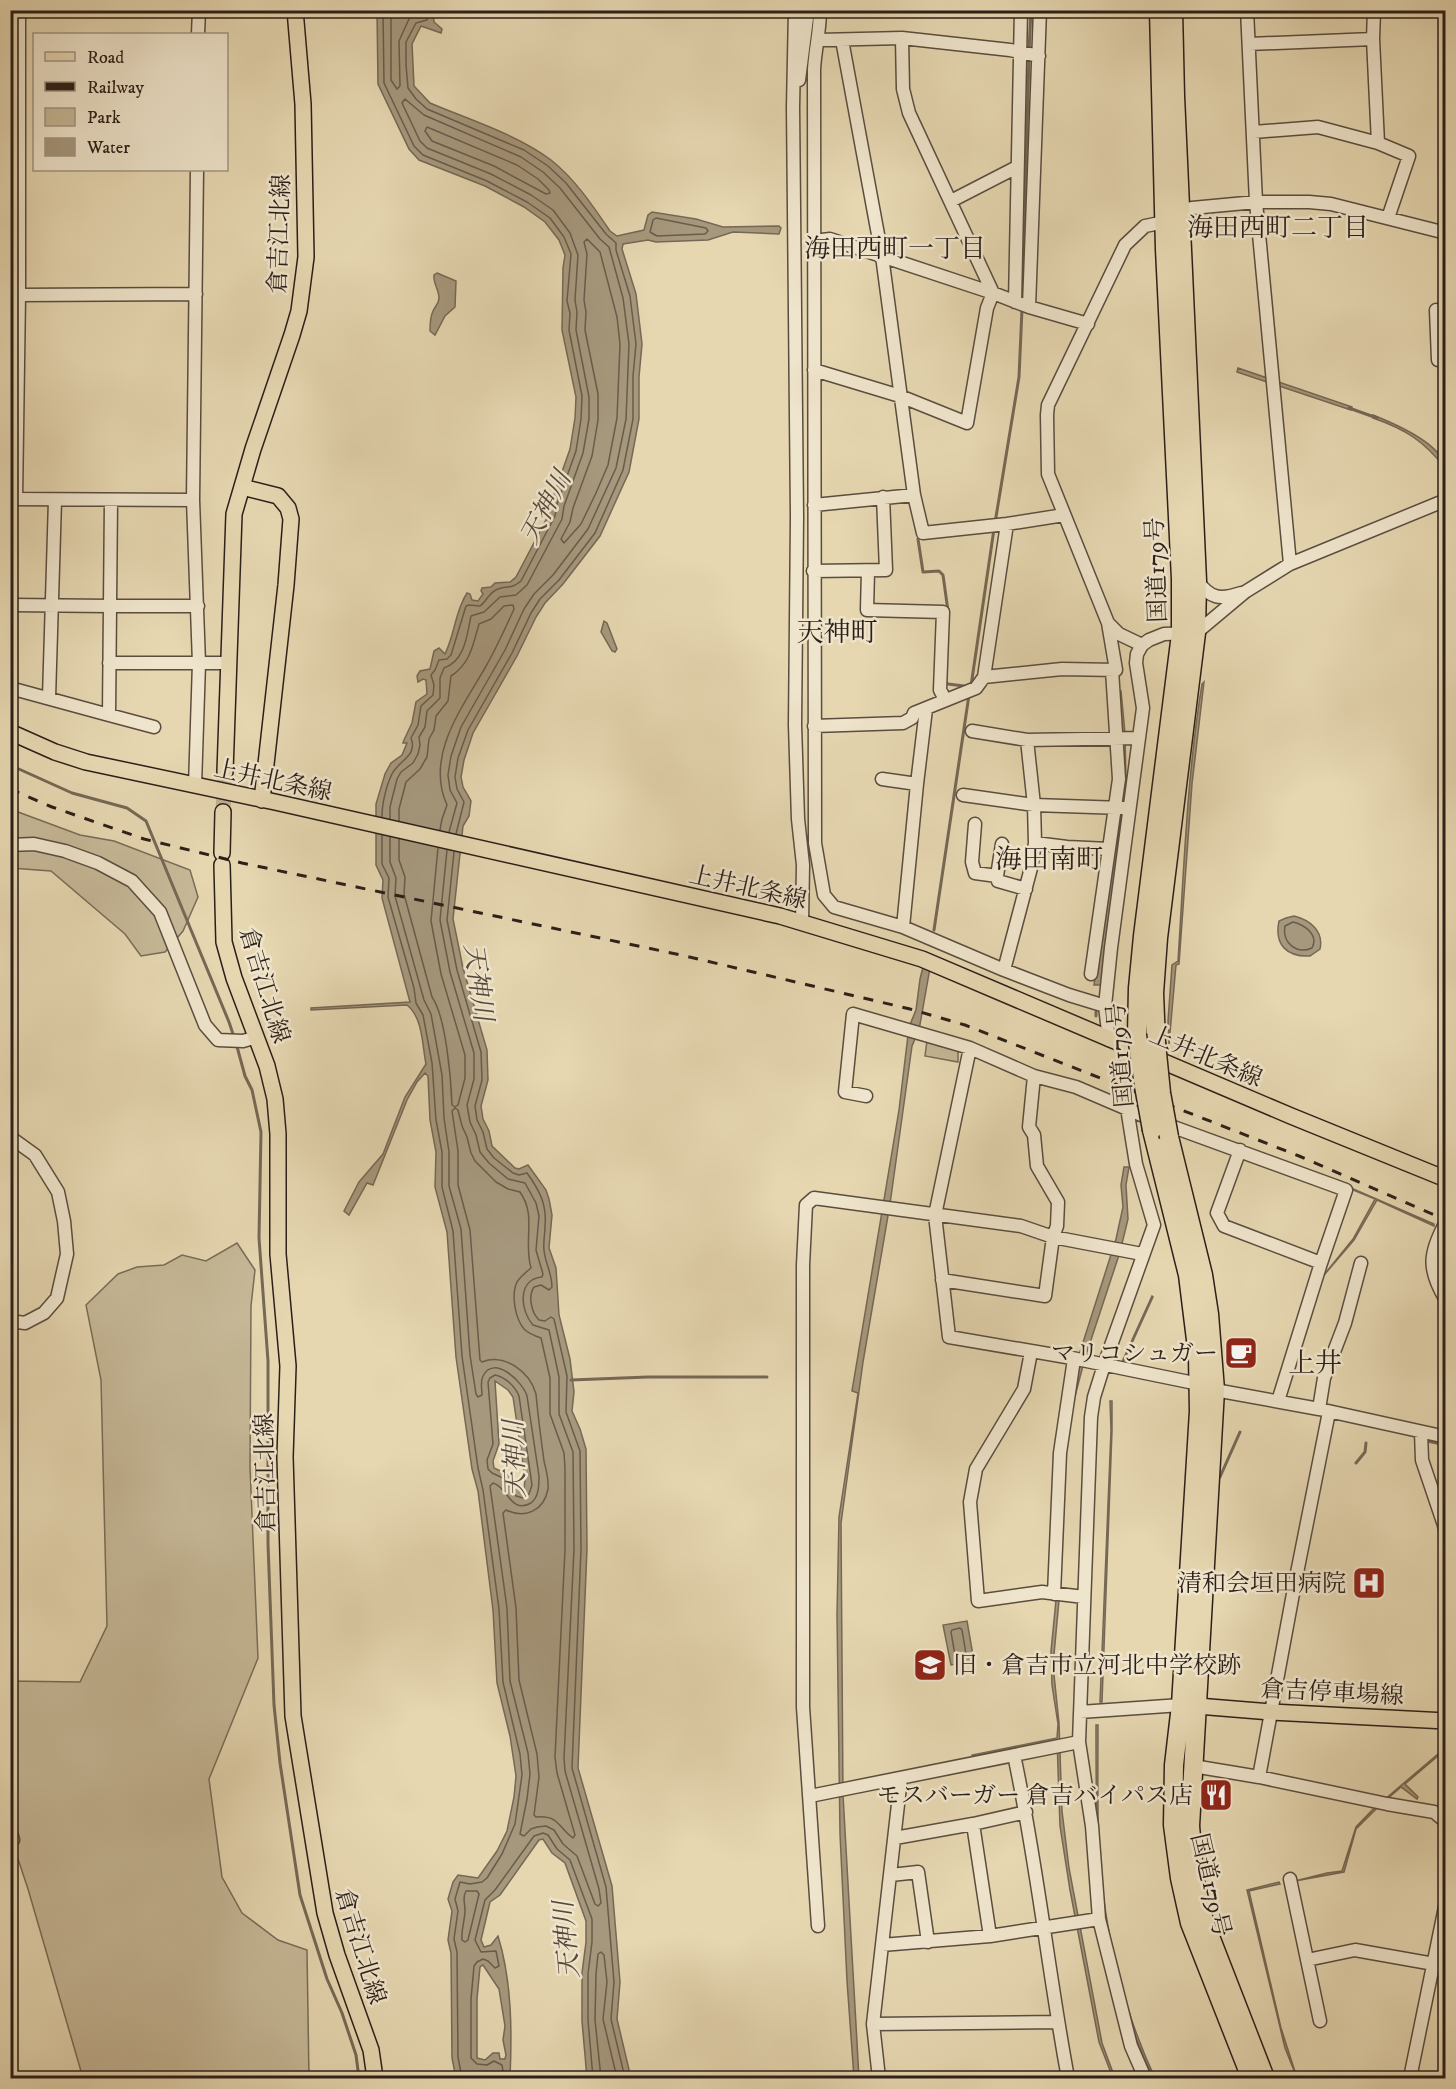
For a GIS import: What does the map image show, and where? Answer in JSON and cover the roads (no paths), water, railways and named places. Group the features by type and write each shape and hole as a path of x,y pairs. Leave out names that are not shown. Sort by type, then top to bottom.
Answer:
{"highway":[{"name":"国道179号","path":"1159,10 1165,222 1181,579 1189,634 1154,993 1161,1093 1161,1133"},
{"name":"国道179号","path":"1173,10 1197,581 1143,936 1138,988 1137,1035 1144,1086 1161,1133 1203,1275 1209,1314 1189,1705 1193,1766 1190,1826 1195,1882 1204,1921 1216,1956 1265,2079"},
{"name":"国道179号","path":"1189,1705 1174,1766 1173,1825 1180,1878 1190,1923 1251,2079"}],"main road":[{"name":"倉吉江北線","path":"225,772 234,514 299,311 306,257 303,104 295,10"},
{"path":"242,487 278,495 288,508 291,519 269,801"},
{"name":"上井北条線","path":"10,732 55,752 86,762 780,916 922,959 1109,1040 1446,1179"},
{"name":"倉吉江北線","path":"223,812 224,942 234,978 257,1037 275,1099 278,1134 278,1254 288,1366 285,1457 293,1716 325,1913 337,1955 371,2050 375,2079"},
{"name":"倉吉停車場線","path":"1189,1705 1271,1712 1446,1721"}],"street":[{"path":"19,10 19,295 13,499 193,500"},
{"path":"198,33 199,10"},
{"path":"795,10 793,107 797,505 795,725 798,819 803,865 802,922"},
{"path":"793,107 796,103 808,10"},
{"path":"820,10 819,40 815,53 814,70 813,571 815,843 824,896 834,907 903,927 1004,970 1069,995 1106,1006"},
{"path":"1015,302 1021,10"},
{"path":"1029,308 1040,10"},
{"path":"1247,10 1256,202 1290,564"},
{"path":"1374,10 1373,39 1378,143"},
{"path":"819,40 902,38 1010,50 1039,56"},
{"path":"814,370 900,396 967,423 987,308 993,293 909,113 903,89 902,38"},
{"path":"1249,44 1373,39"},
{"path":"842,40 882,256 914,495 923,533 1007,524 1064,514"},
{"path":"1254,132 1318,127 1378,143 1409,156 1388,218"},
{"path":"951,201 1017,166"},
{"path":"195,786 199,663 193,500 197,171"},
{"path":"984,677 1062,669 1116,670 1108,623 1048,474 1047,414 1048,405 1125,245 1145,226 1165,222 1180,212 1192,208 1256,202 1331,204 1446,233"},
{"path":"814,241 830,239 993,293 1029,308 1088,324"},
{"path":"19,295 196,294"},
{"path":"1436,310 1438,360 1446,360"},
{"path":"814,505 914,495"},
{"path":"813,571 886,570 883,497"},
{"path":"49,698 55,500"},
{"path":"109,715 111,500"},
{"path":"1109,1040 1106,1006 1111,948 1143,708 1136,663 1137,654 1142,645 1164,634 1189,634 1245,592 1290,564 1446,500"},
{"path":"814,726 903,723 912,718 914,713 976,688 984,677 1007,524"},
{"path":"868,571 867,610 943,612 940,690 945,699"},
{"path":"1197,581 1209,594 1217,597 1226,598 1245,592"},
{"path":"10,605 198,606"},
{"path":"1108,623 1119,634 1142,645"},
{"path":"109,663 228,663"},
{"path":"1091,974 1119,779 1112,670"},
{"path":"10,688 154,727"},
{"path":"903,927 916,784 926,708"},
{"path":"972,731 1027,740 1139,738"},
{"path":"1004,970 1026,889 1035,843 1034,805 1027,740"},
{"path":"882,779 916,784"},
{"path":"963,795 1034,805 1130,809"},
{"path":"975,824 972,862 975,873 998,876"},
{"path":"1035,843 1109,849"},
{"path":"10,845 34,844 65,851 98,863 132,881 160,912 205,1025 218,1040 243,1041 257,1037"},
{"path":"1002,844 998,881 1026,889"},
{"path":"866,1096 845,1092 854,1014 970,1048 1034,1076 1076,1087 1146,1117 1346,1190 1278,1401"},
{"path":"970,1048 935,1215 949,1337 1104,1365 1446,1437"},
{"path":"942,1280 1044,1296 1053,1237 1057,1226 1058,1202 1037,1166 1034,1135 1029,1127 1034,1076"},
{"path":"1127,1108 1136,1164 1154,1225 1104,1365 1094,1397 1091,1417 1079,1742 1092,1826 1099,1919 1131,2046 1145,2079"},
{"path":"10,1137 35,1155 58,1192 67,1254 57,1298 44,1313 25,1323 10,1321"},
{"path":"1240,1150 1217,1213 1224,1226 1321,1263"},
{"path":"818,1926 803,1707 803,1265 806,1205 814,1198 1021,1226 1053,1237 1142,1254"},
{"path":"1446,1222 1432,1252 1434,1275 1446,1300"},
{"path":"1259,1777 1324,1410 1324,1378 1345,1323 1361,1263"},
{"path":"1031,1352 1024,1389 976,1469 970,1502 978,1601 1042,1592 1084,1597"},
{"path":"1054,1594 1060,1453 1074,1359"},
{"path":"1421,1432 1422,1460 1446,1531"},
{"path":"1080,1712 1189,1705"},
{"path":"810,1796 1079,1742"},
{"path":"1014,1755 1026,1812 1068,2079"},
{"path":"1193,1766 1434,1812 1446,1822"},
{"path":"879,2079 873,2024 901,1778"},
{"path":"895,1838 1026,1812"},
{"path":"973,1824 990,1936"},
{"path":"10,1829 13,1840 10,1840"},
{"path":"891,1875 918,1872 927,1942"},
{"path":"1290,1879 1320,2021"},
{"path":"1410,2079 1438,1960 1446,1902"},
{"path":"882,1945 990,1936 1099,1919"},
{"path":"1307,1960 1355,1950 1438,1960"},
{"path":"873,2024 1058,2022"}],"water":[{"path":"377,11 433,11 434,22 442,29 441,33 421,26 412,44 414,86 430,103 508,135 551,160 576,184 610,231 617,236 644,230 648,215 652,212 696,219 723,227 779,226 781,228 779,234 733,232 708,240 656,242 648,240 623,244 622,249 636,294 642,344 639,419 629,472 600,536 536,617 517,656 473,733 461,777 463,787 471,801 469,816 463,826 453,919 463,968 487,1050 488,1080 481,1106 483,1119 489,1131 492,1146 515,1168 519,1169 528,1165 546,1190 549,1199 552,1215 549,1248 556,1268 559,1315 570,1359 574,1392 572,1411 586,1449 587,1549 578,1768 612,1886 620,1982 617,2019 631,2078 587,2078 582,2021 582,1973 586,1921 565,1863 552,1853 543,1839 539,1840 500,1895 490,1902 481,1940 484,1947 491,1945 498,1936 503,1953 510,2007 510,2078 456,2078 452,2058 451,1953 448,1940 452,1911 448,1899 453,1882 458,1875 478,1878 497,1851 507,1831 516,1776 510,1736 497,1683 493,1610 478,1491 472,1469 456,1357 447,1232 435,1187 436,1152 430,1120 428,1076 425,1073 417,1082 407,1100 373,1185 367,1183 349,1215 344,1211 359,1182 383,1154 405,1097 426,1064 421,1032 416,1017 407,1005 311,1010 311,1008 410,1002 382,898 383,880 376,865 376,804 385,774 391,763 402,755 407,743 403,743 412,723 416,702 427,694 426,680 418,682 417,676 420,671 430,669 434,651 439,648 445,654 460,607 467,593 470,594 472,600 478,601 483,594 482,588 491,587 495,583 510,582 516,577 549,514 570,449 575,418 576,397 562,330 565,255 559,240 545,222 524,207 485,186 419,160 409,149 378,84","holes":["495,1381 508,1390 513,1397 525,1478 524,1491 520,1492 511,1476 494,1468 493,1461 499,1444","483,1965 499,1989 505,2026 503,2040 505,2059 500,2059 499,2053 493,2053 485,2060 477,2058 477,1999 480,1967"]},
{"path":"437,273 456,281 455,307 445,316 435,335 430,331 430,326 432,313 439,300 434,278"},
{"path":"1238,368 1352,407 1351,410 1237,372"},
{"path":"1373,415 1404,429 1427,443 1442,459 1445,468 1413,437 1373,418"},
{"path":"604,621 607,623 617,649 615,652 612,651 601,632"},
{"path":"1204,682 1192,784 1179,964 1176,965 1169,1044 1168,1021 1172,965 1178,961 1189,787 1197,718"},
{"path":"1117,691 1121,691 1126,781 1101,985 1094,985 1110,869"},
{"path":"1294,916 1310,923 1320,937 1320,949 1310,956 1289,952 1278,937 1279,921"},
{"path":"923,967 930,968 919,1030 912,1046 890,1204 863,1362 841,1523 843,1795 859,2078 854,2078 840,1834 837,1614 839,1517 858,1393 852,1391 899,1110 909,1027 916,1010"},
{"path":"1208,1133 1328,1178 1434,1224 1434,1226 1377,1200 1354,1240 1319,1281 1353,1239 1375,1199"},
{"path":"1124,1167 1129,1167 1126,1185 1128,1219 1120,1252 1085,1358 1074,1400 1065,1455 1060,1590 1053,1665 1059,1723 1062,1811 1069,1868 1102,2043 1115,2078 1113,2078 1099,2042 1070,1890 1060,1826 1057,1740 972,1757 972,1755 1057,1738 1058,1724 1052,1685 1051,1651 1056,1600 1063,1454 1079,1355 1116,1239 1123,1207 1121,1185"},
{"path":"1153,1297 1122,1365 1121,1364"},
{"path":"1110,1401 1112,1401 1112,1431 1102,1702 1100,1702 1111,1430"},
{"path":"967,1621 974,1661 951,1665 943,1625"},
{"path":"1096,1725 1098,1725 1099,1840 1105,1908 1124,1995 1155,2078 1135,2037 1109,1948 1105,1925 1097,1837"},
{"path":"1445,1748 1405,1784 1418,1797 1417,1799 1401,1787 1384,1800"},
{"path":"1377,1805 1378,1807 1356,1829 1344,1872 1295,1881 1342,1871 1356,1827"},
{"path":"1279,1882 1280,1884 1249,1891 1281,2028 1297,2078 1285,2048 1247,1890"}],"waterway":[{"path":"1029,51 1031,10"},
{"path":"1022,300 1029,57"},
{"path":"995,523 1019,377 1022,309"},
{"path":"1349,408 1377,418"},
{"path":"971,686 994,529"},
{"path":"918,539 923,572 939,571 943,575 948,611"},
{"path":"945,681 948,684 964,686"},
{"path":"934,930 969,695"},
{"path":"10,765 72,793 127,808 146,821 234,1037"},
{"path":"236,1043 245,1076 252,1090 261,1132 259,1238 268,1361 268,1544 274,1705 280,1763 300,1895 327,1979 342,2013 356,2055 359,2078"},
{"path":"1119,1060 1119,1069"},
{"path":"1112,1062 1114,1072"},
{"path":"571,1380 648,1377 767,1377"},
{"path":"1220,1477 1240,1432"},
{"path":"1427,1441 1446,1445"},
{"path":"1356,1463 1365,1452 1366,1443"}],"tunnel":[{"path":"223,812 225,772"}],"railway":[{"path":"10,789 52,807 144,839 242,863 681,955 910,1009 965,1025 1299,1156 1446,1220"}],"place":[{"name":"マリコシュガー","path":"1241,1353"},
{"name":"清和会垣田病院","path":"1369,1583"},
{"name":"旧・倉吉市立河北中学校跡","path":"930,1665"},
{"name":"モスバーガー 倉吉バイパス店","path":"1216,1795"}],"district":[{"name":"海田西町二丁目","path":"1278,227"},
{"name":"海田西町一丁目","path":"895,248"},
{"name":"天神町","path":"837,632"},
{"name":"海田南町","path":"1049,859"},
{"name":"上井","path":"1315,1363"}],"water label":[{"name":"天神川","path":"545,507"},
{"name":"天神川","path":"479,982"},
{"name":"天神川","path":"514,1459"},
{"name":"天神川","path":"566,1940"}]}
